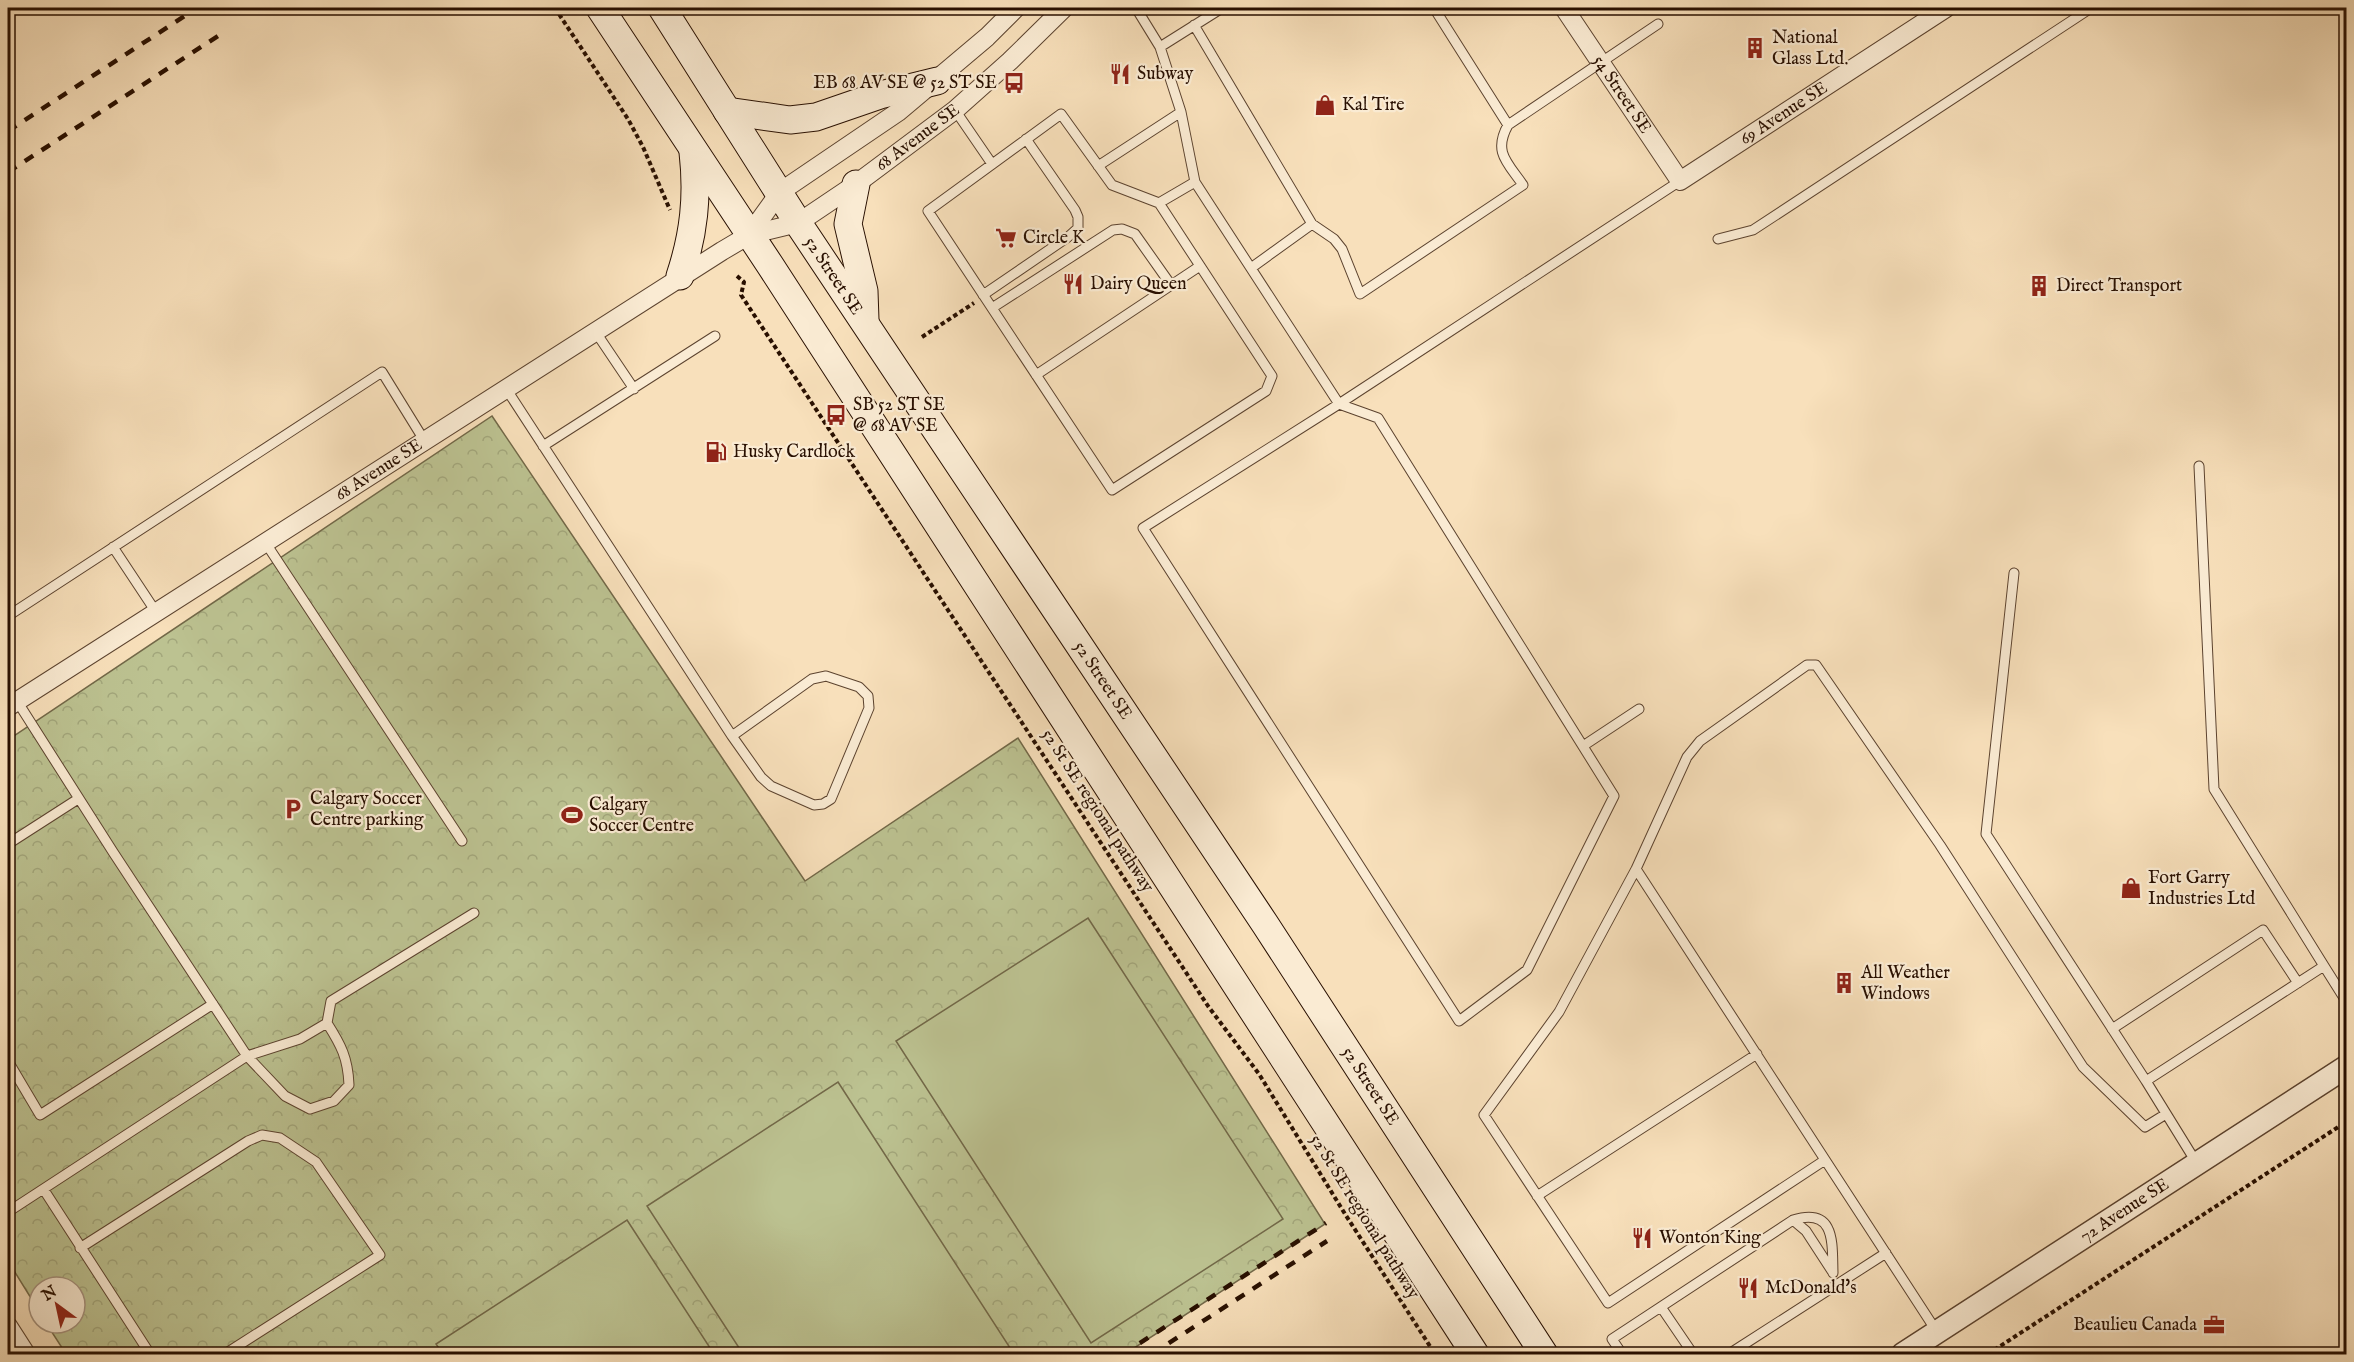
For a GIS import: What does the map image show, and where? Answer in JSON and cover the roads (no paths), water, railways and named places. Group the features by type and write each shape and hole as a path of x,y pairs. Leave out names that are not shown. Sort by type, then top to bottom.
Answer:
{"main road":[{"path":"600,8 1475,1354"},
{"name":"52 Street SE","path":"662,8 780,192 798,224 1258,914 1544,1354"},
{"path":"728,111 790,120 816,117 880,95 937,81"},
{"path":"680,276 694,217 697,185 693,151"},
{"path":"856,184 848,224 864,291 865,322"}],"street":[{"name":"68 Avenue SE","path":"749,235 780,192 898,112 937,81 1016,8"},
{"name":"68 Avenue SE","path":"12,704 680,276 749,235 798,224 955,110 1010,61 1064,8"},
{"name":"54 Street SE","path":"1564,8 1680,181"},
{"name":"69 Avenue SE","path":"1680,181 1946,8"},
{"name":"72 Avenue SE","path":"1903,1354 2346,1067"},
{"path":"8,1326 26,1354"}],"lane":[{"path":"1136,8 1160,47 1181,112 1195,182 1339,404 1378,418 1614,796 1527,970 1459,1021 1143,528 1339,404 1680,181"},
{"path":"1160,47 1222,8"},
{"path":"1434,8 1509,125"},
{"path":"1718,238 1753,230 2091,8"},
{"path":"1194,26 1312,224 1334,239 1342,249 1359,294 1523,185 1503,154 1500,139 1509,125 1658,24"},
{"path":"955,110 992,164"},
{"path":"1098,166 1181,112"},
{"path":"1061,114 1112,185 1159,203 1272,376 1266,391 1112,490 928,211 1026,139 1061,114"},
{"path":"984,295 1078,228 1078,217 1075,210 1026,139"},
{"path":"1159,203 1195,182"},
{"path":"1251,268 1312,224"},
{"path":"992,308 1113,230 1129,230 1135,234 1171,285"},
{"path":"1036,375 1200,266"},
{"path":"595,331 634,389"},
{"path":"543,446 715,336"},
{"path":"8,616 382,372 424,440"},
{"path":"505,387 732,736 761,777 771,786 814,805 823,804 831,799 869,708 868,696 859,687 826,676 812,679 732,736"},
{"path":"2199,466 2214,789 2346,1001"},
{"path":"265,542 462,841"},
{"path":"113,547 156,612"},
{"path":"2014,573 1986,834 2197,1164"},
{"path":"1825,1160 1608,1303 1484,1115 1559,1012 1636,869 1687,757 1700,741 1807,664 1816,665 1940,845 2084,1067 2145,1126 2166,1114"},
{"path":"12,704 78,798 247,1056 285,1096 310,1109 334,1101 349,1085 348,1063 327,1023 331,1001 474,913"},
{"path":"1583,746 1639,709"},
{"path":"8,844 78,798"},
{"path":"1636,869 1937,1332"},
{"path":"2112,1029 2263,930 2298,983"},
{"path":"2146,1081 2324,966"},
{"path":"8,1061 40,1114 213,1004"},
{"path":"8,1212 247,1056 300,1039 327,1023"},
{"path":"1537,1196 1757,1054"},
{"path":"80,1248 248,1141 262,1135 280,1138 316,1162 380,1255 225,1354"},
{"path":"44,1190 150,1354"},
{"path":"1622,1354 1612,1339 1793,1220 1812,1216 1820,1218 1827,1225 1830,1234 1833,1273"},
{"path":"1793,1220 1806,1231 1840,1283"},
{"path":"1729,1354 1886,1253"},
{"path":"1661,1307 1693,1354"}],"railway":[{"path":"8,131 197,8"},
{"path":"8,172 218,36"},
{"path":"1123,1354 1326,1223"},
{"path":"1152,1354 1327,1241"}],"place":[{"name":"National Glass Ltd.","path":"1755,48"},
{"name":"Subway","path":"1120,74"},
{"name":"EB 68 AV SE @ 52 ST SE","path":"1014,83"},
{"name":"Kal Tire","path":"1325,105"},
{"name":"Circle K","path":"1006,238"},
{"name":"Dairy Queen","path":"1073,284"},
{"name":"Direct Transport","path":"2039,286"},
{"name":"SB 52 ST SE @ 68 AV SE","path":"836,415"},
{"name":"Husky Cardlock","path":"716,452"},
{"name":"Calgary Soccer Centre parking","path":"293,809"},
{"name":"Calgary Soccer Centre","path":"572,815"},
{"name":"Fort Garry Industries Ltd","path":"2131,888"},
{"name":"All Weather Windows","path":"1844,983"},
{"name":"Wonton King","path":"1642,1238"},
{"name":"McDonald's","path":"1748,1288"},
{"name":"Beaulieu Canada","path":"2214,1325"}]}
